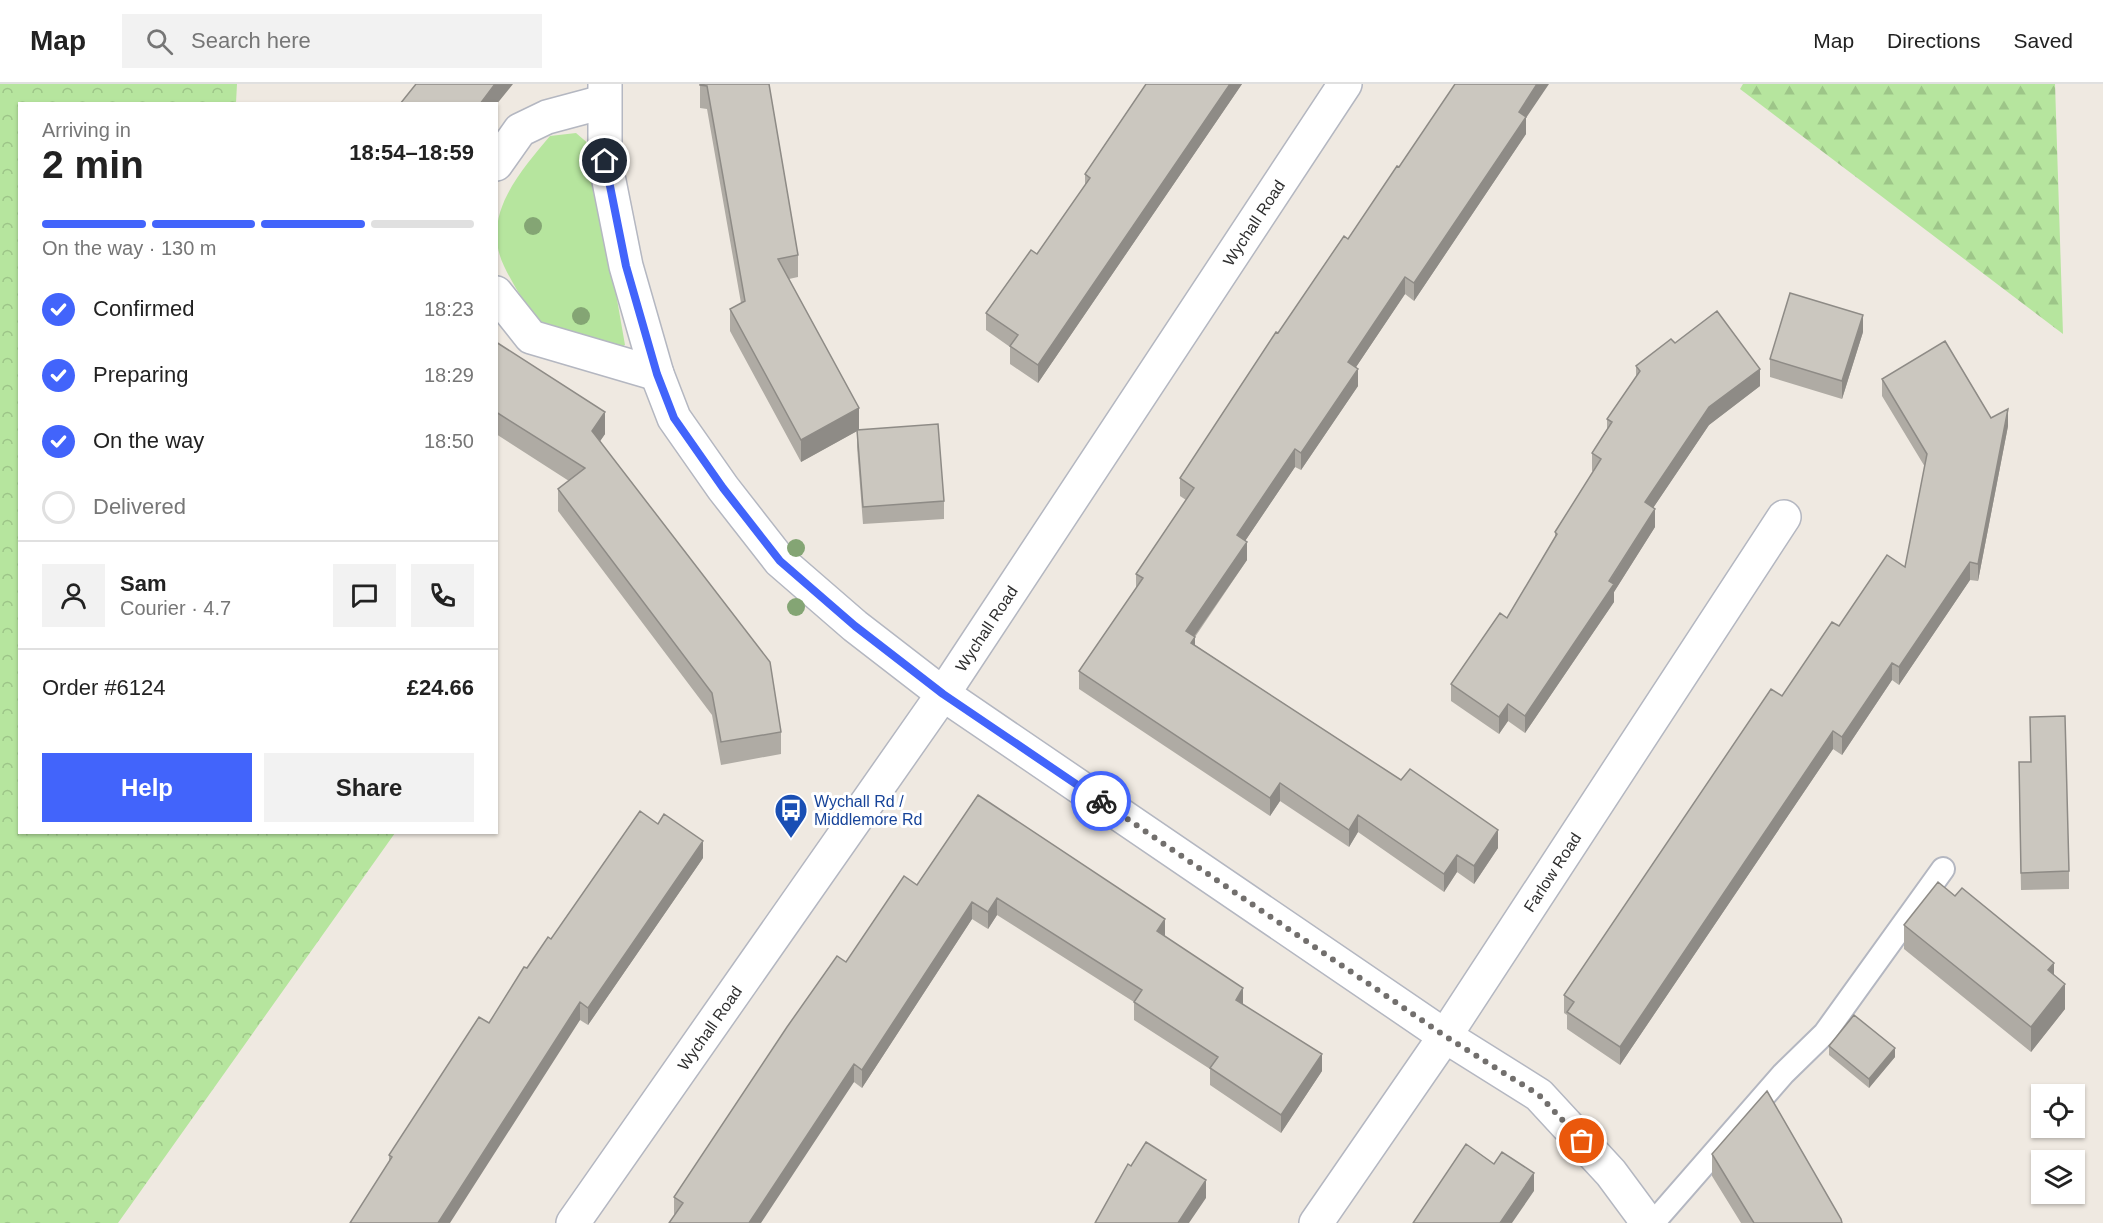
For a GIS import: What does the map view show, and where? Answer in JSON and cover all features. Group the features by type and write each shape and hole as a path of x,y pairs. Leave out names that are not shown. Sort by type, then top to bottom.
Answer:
{"street":[{"name":"Wychall Road","path":"573,1223 943,694 1345,84"},
{"path":"498,161 520,130 604,93 605,161 626,266 657,374 674,418 723,488 780,561 855,626 943,694 1445,1036 1539,1095 1611,1173 1648,1223"},
{"path":"498,296 531,338 657,374"},
{"name":"Farlow Road","path":"1316,1223 1445,1036 1784,517"}],"lane":[{"path":"1653,1223 1783,1074 1825,1033 1943,869"}],"green space":[{"path":"0,84 237,84 236,102 18,102 18,834 394,834 118,1223 0,1223"},
{"path":"1743,84 2055,84 2063,334 1740,89"},
{"path":"576,133 590,145 625,345 613,351 539,326 508,274 498,248 500,212 507,196 527,164 550,136"}],"building":[{"path":"416,84 495,84 482,102 402,102"},
{"path":"700,84 769,84 798,255 778,259 859,408 801,440 730,309 745,301 707,86"},
{"path":"1146,84 1230,84 1038,365 1010,346 1018,335 986,313 1031,250 1037,254 1090,178 1085,174"},
{"path":"1455,84 1537,84 1519,112 1526,117 1414,283 1405,277 1348,362 1358,369 1301,453 1295,449 1237,535 1247,542 1186,631 1195,637 1191,643 1401,780 1410,769 1498,830 1474,866 1457,855 1444,874 1358,815 1349,830 1280,783 1270,798 1079,671 1143,578 1136,574 1194,488 1180,478 1276,332 1278,333 1344,236 1348,239"},
{"path":"1790,293 1863,315 1842,381 1770,359"},
{"path":"1717,311 1760,369 1709,407 1645,502 1655,509 1609,581 1614,584 1525,716 1508,704 1499,717 1451,684 1500,613 1507,618 1557,534 1555,532 1601,459 1592,453 1612,422 1607,419 1640,371 1636,366 1671,339 1675,343"},
{"path":"1945,341 1991,418 2008,409 1978,564 1970,562 1899,667 1892,663 1842,737 1833,731 1620,1047 1567,1012 1574,1002 1564,995 1771,689 1782,696 1832,622 1839,626 1887,555 1905,567 1927,454 1882,379"},
{"path":"498,343 605,412 592,431 770,662 781,732 721,742 712,693 558,489 585,468 498,413"},
{"path":"938,424 944,501 863,507 857,430"},
{"path":"2065,716 2069,871 2021,873 2019,762 2031,762 2030,717"},
{"path":"978,795 1165,919 1157,931 1243,988 1236,1000 1322,1054 1281,1115 1210,1068 1218,1057 1134,1002 1142,990 997,898 988,912 972,902 862,1070 854,1064 749,1223 669,1223 683,1203 674,1197 837,956 846,962 904,876 917,885"},
{"path":"640,811 658,824 664,814 703,841 588,1008 580,1002 438,1223 350,1223 392,1157 389,1155 479,1017 489,1023 524,967 527,968 548,937 551,939"},
{"path":"1938,882 1955,896 1962,888 2054,963 2048,970 2065,984 2031,1027 1904,925"},
{"path":"1854,1015 1895,1048 1869,1079 1829,1046"},
{"path":"1767,1091 1842,1223 1754,1223 1712,1154"},
{"path":"1146,1142 1206,1180 1178,1223 1095,1223 1128,1164 1131,1166"},
{"path":"1466,1144 1494,1164 1502,1152 1534,1173 1500,1223 1413,1223"}],"way so far":[{"path":"1101,801 1445,1036 1539,1095 1582,1141"}],"place":[{"name":"Wychall Rd / Middlemore Rd","path":"791,839"}],"route":[{"path":"605,161 626,266 657,374 674,418 723,488 780,561 855,626 943,694 1101,801"}]}
